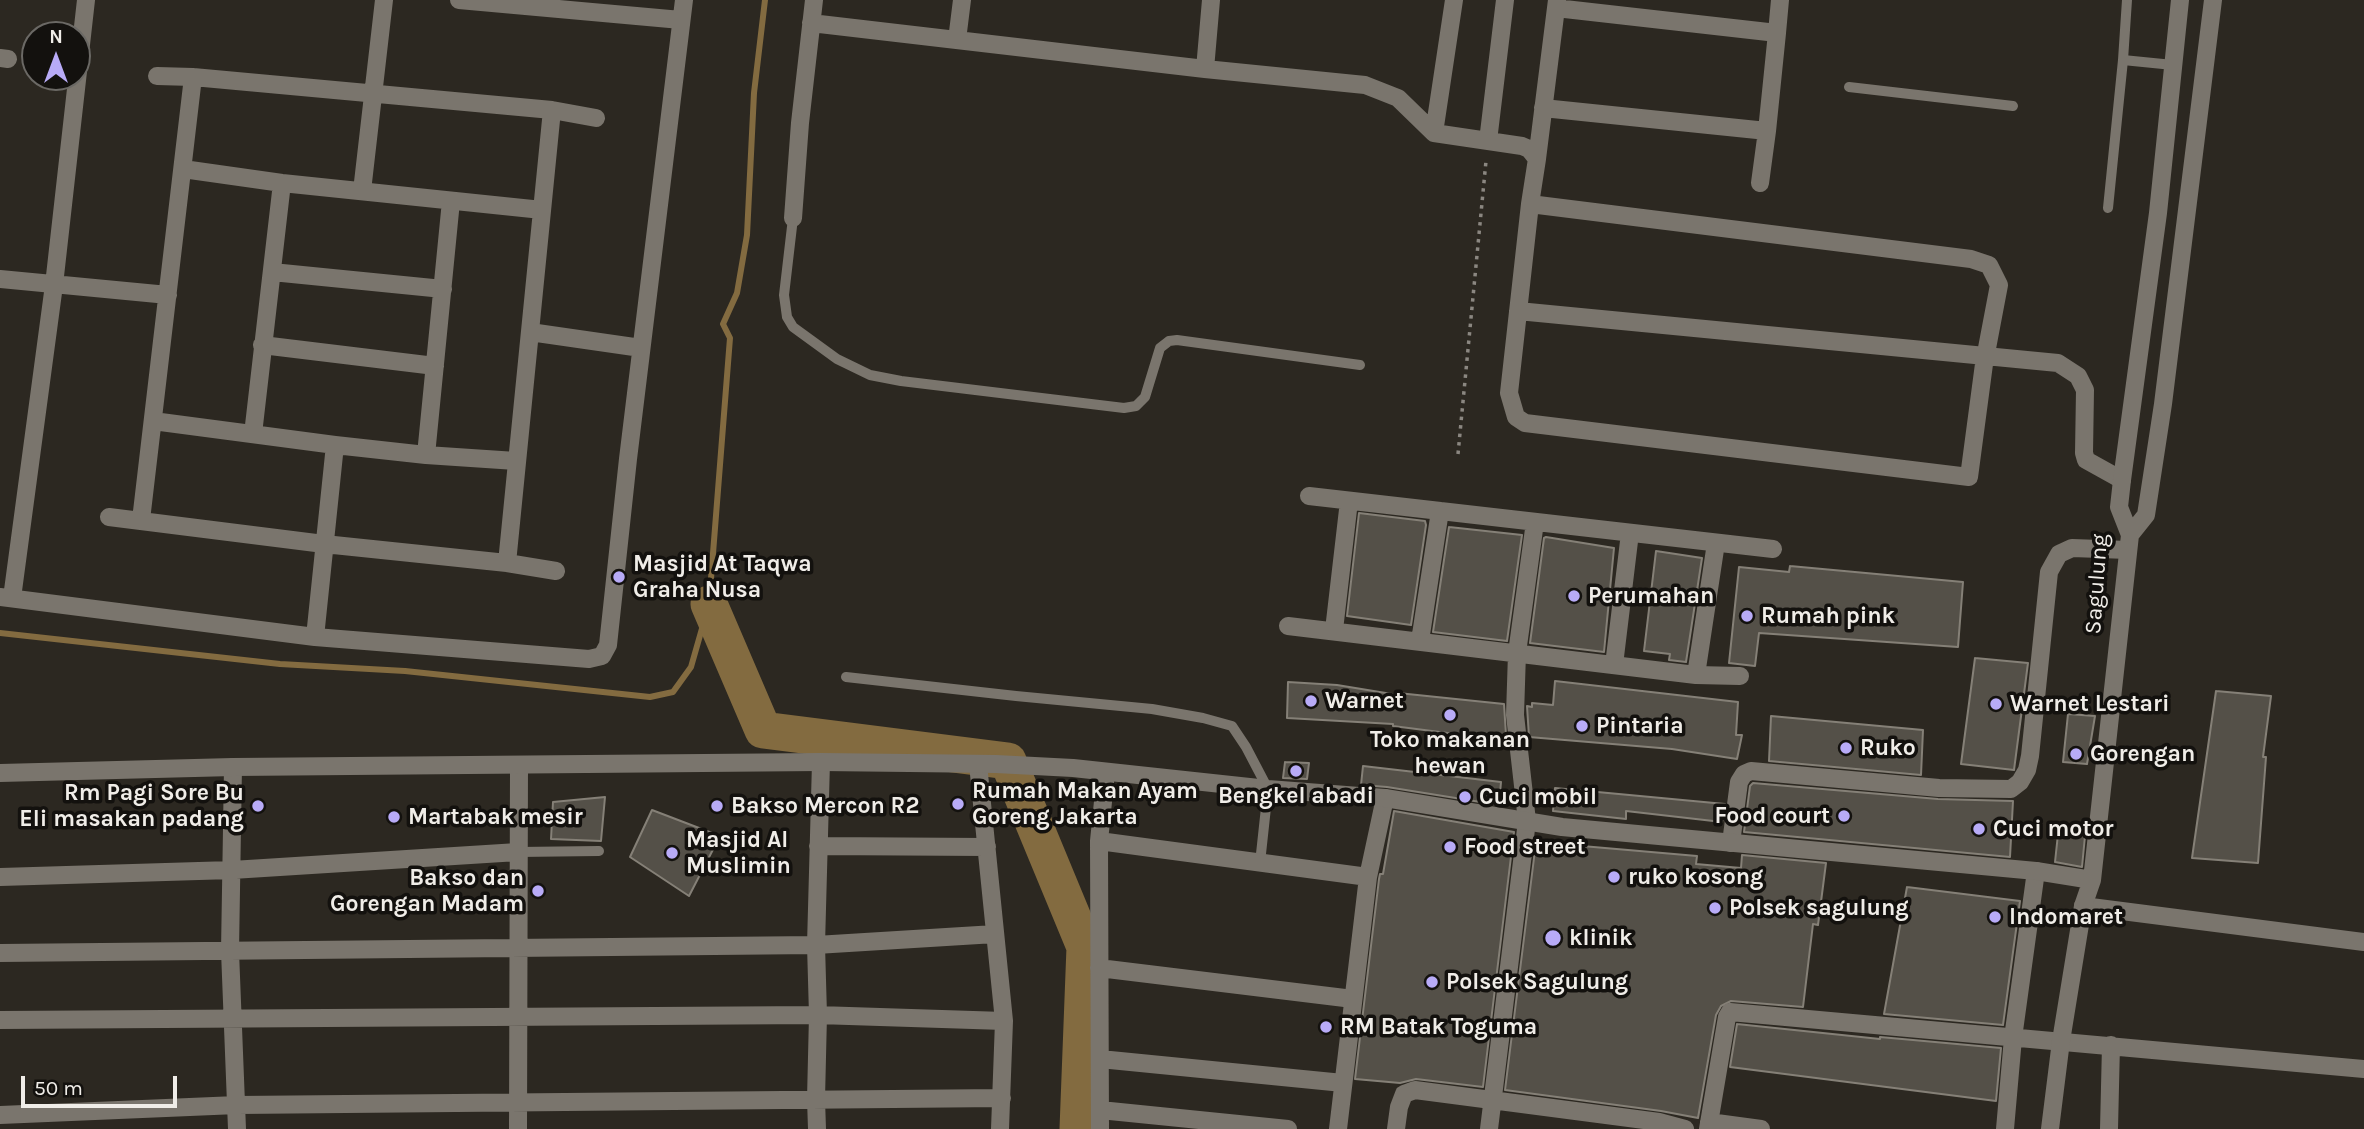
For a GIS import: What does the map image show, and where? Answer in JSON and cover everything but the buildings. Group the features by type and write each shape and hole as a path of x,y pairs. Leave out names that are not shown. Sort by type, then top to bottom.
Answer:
{"street":[{"path":"86,0 54,285 6,598 315,637 589,659 602,656 608,645 684,0"},
{"path":"362,191 384,0"},
{"path":"459,0 556,5 681,20"},
{"path":"793,218 814,0"},
{"path":"957,40 962,0"},
{"path":"1205,69 1211,0"},
{"path":"1434,133 1454,0"},
{"path":"1488,141 1505,0"},
{"path":"1760,183 1780,0"},
{"name":"Sagulung","path":"2050,1129 2083,906 2092,880 2129,543 2119,507 2158,214 2180,0"},
{"path":"1731,843 1739,782 1744,774 1751,771 1939,788 2011,789 2020,782 2027,770 2049,572 2059,554 2072,548 2129,543 2146,515 2163,404 2213,0"},
{"path":"1530,204 1972,260 1989,265 1999,285 1985,357 1969,477 1525,423 1516,417 1509,393 1530,204 1557,4 1777,33"},
{"path":"811,23 1365,85 1398,98 1434,133 1522,146 1537,159"},
{"path":"157,76 552,110 596,118"},
{"path":"141,520 193,77"},
{"path":"1544,108 1767,131"},
{"path":"507,563 552,110"},
{"path":"183,169 282,183 542,210"},
{"path":"253,434 282,183"},
{"path":"426,455 451,201"},
{"path":"272,272 443,289"},
{"path":"0,279 168,295"},
{"path":"1518,311 2058,363 2078,376 2085,390 2086,460 2122,480"},
{"path":"530,332 641,348"},
{"path":"262,345 435,366"},
{"path":"153,421 335,445 516,461"},
{"path":"315,637 335,445"},
{"path":"1309,496 1773,549"},
{"path":"1334,630 1349,501"},
{"path":"1420,641 1440,511"},
{"path":"109,517 556,571"},
{"path":"1489,1129 1527,821 1515,715 1517,653 1535,522"},
{"path":"1614,665 1630,533"},
{"path":"1696,675 1716,543"},
{"path":"1288,626 1696,675 1740,676"},
{"path":"0,773 233,767 821,762 1073,768 1268,789 1385,798 1562,827 2036,871 2092,880"},
{"path":"817,1129 816,945 821,762"},
{"path":"987,764 987,848 1004,1021 1000,1129"},
{"path":"518,1129 519,766"},
{"path":"233,767 230,951 237,1129"},
{"path":"1100,1129 1099,841 1107,772"},
{"path":"1338,1129 1368,877 1385,798"},
{"path":"1099,841 1368,877"},
{"path":"818,846 987,848"},
{"path":"0,877 232,870 518,852"},
{"path":"2005,1129 2013,1038 2036,871"},
{"path":"2083,906 2364,942"},
{"path":"0,953 816,945 995,934"},
{"path":"1100,968 1353,999"},
{"path":"1761,1129 1709,1125 1730,1012 2364,1069"},
{"path":"0,1020 818,1015 1004,1021"},
{"path":"2109,1129 2111,1045"},
{"path":"1100,1059 1343,1083"},
{"path":"1396,1129 1404,1094 1415,1090 1659,1122 1685,1129"},
{"path":"0,1115 237,1105 1002,1098"},
{"path":"1100,1110 1288,1129"}],"lane":[{"path":"2108,208 2127,0"},
{"path":"2123,60 2173,65"},
{"path":"1849,87 2012,106"},
{"path":"793,218 784,295 787,317 793,327 838,359 870,374 901,382 1124,408 1136,406 1145,397 1160,348 1169,341 1360,365"},
{"path":"846,677 1152,709 1232,726 1268,789 1260,863"},
{"path":"518,852 600,851"}],"path":[{"path":"1458,454 1488,141"}],"waterway":[{"path":"0,633 280,664 405,671 650,697 673,692 691,667 709,604 730,338 723,324 737,293 747,235 754,93 765,0"},
{"path":"709,604 763,730 1008,761 1085,947 1078,1129"}],"place":[{"name":"Masjid At Taqwa Graha Nusa","path":"619,577"},
{"name":"Perumahan","path":"1574,596"},
{"name":"Rumah pink","path":"1747,616"},
{"name":"Warnet","path":"1311,701"},
{"name":"Warnet Lestari","path":"1996,704"},
{"name":"Toko makanan hewan","path":"1450,715"},
{"name":"Pintaria","path":"1582,726"},
{"name":"Ruko","path":"1846,748"},
{"name":"Gorengan","path":"2076,754"},
{"name":"Bengkel abadi","path":"1296,771"},
{"name":"Cuci mobil","path":"1465,797"},
{"name":"Rumah Makan Ayam Goreng Jakarta","path":"958,804"},
{"name":"Rm Pagi Sore Bu Eli masakan padang","path":"258,806"},
{"name":"Bakso Mercon R2","path":"717,806"},
{"name":"Food court","path":"1844,816"},
{"name":"Martabak mesir","path":"394,817"},
{"name":"Cuci motor","path":"1979,829"},
{"name":"Food street","path":"1450,847"},
{"name":"Masjid Al Muslimin","path":"672,853"},
{"name":"ruko kosong","path":"1614,877"},
{"name":"Bakso dan Gorengan Madam","path":"538,891"},
{"name":"Polsek sagulung","path":"1715,908"},
{"name":"Indomaret","path":"1995,917"},
{"name":"klinik","path":"1553,938"},
{"name":"Polsek Sagulung","path":"1432,982"},
{"name":"RM Batak Toguma","path":"1326,1027"}]}
